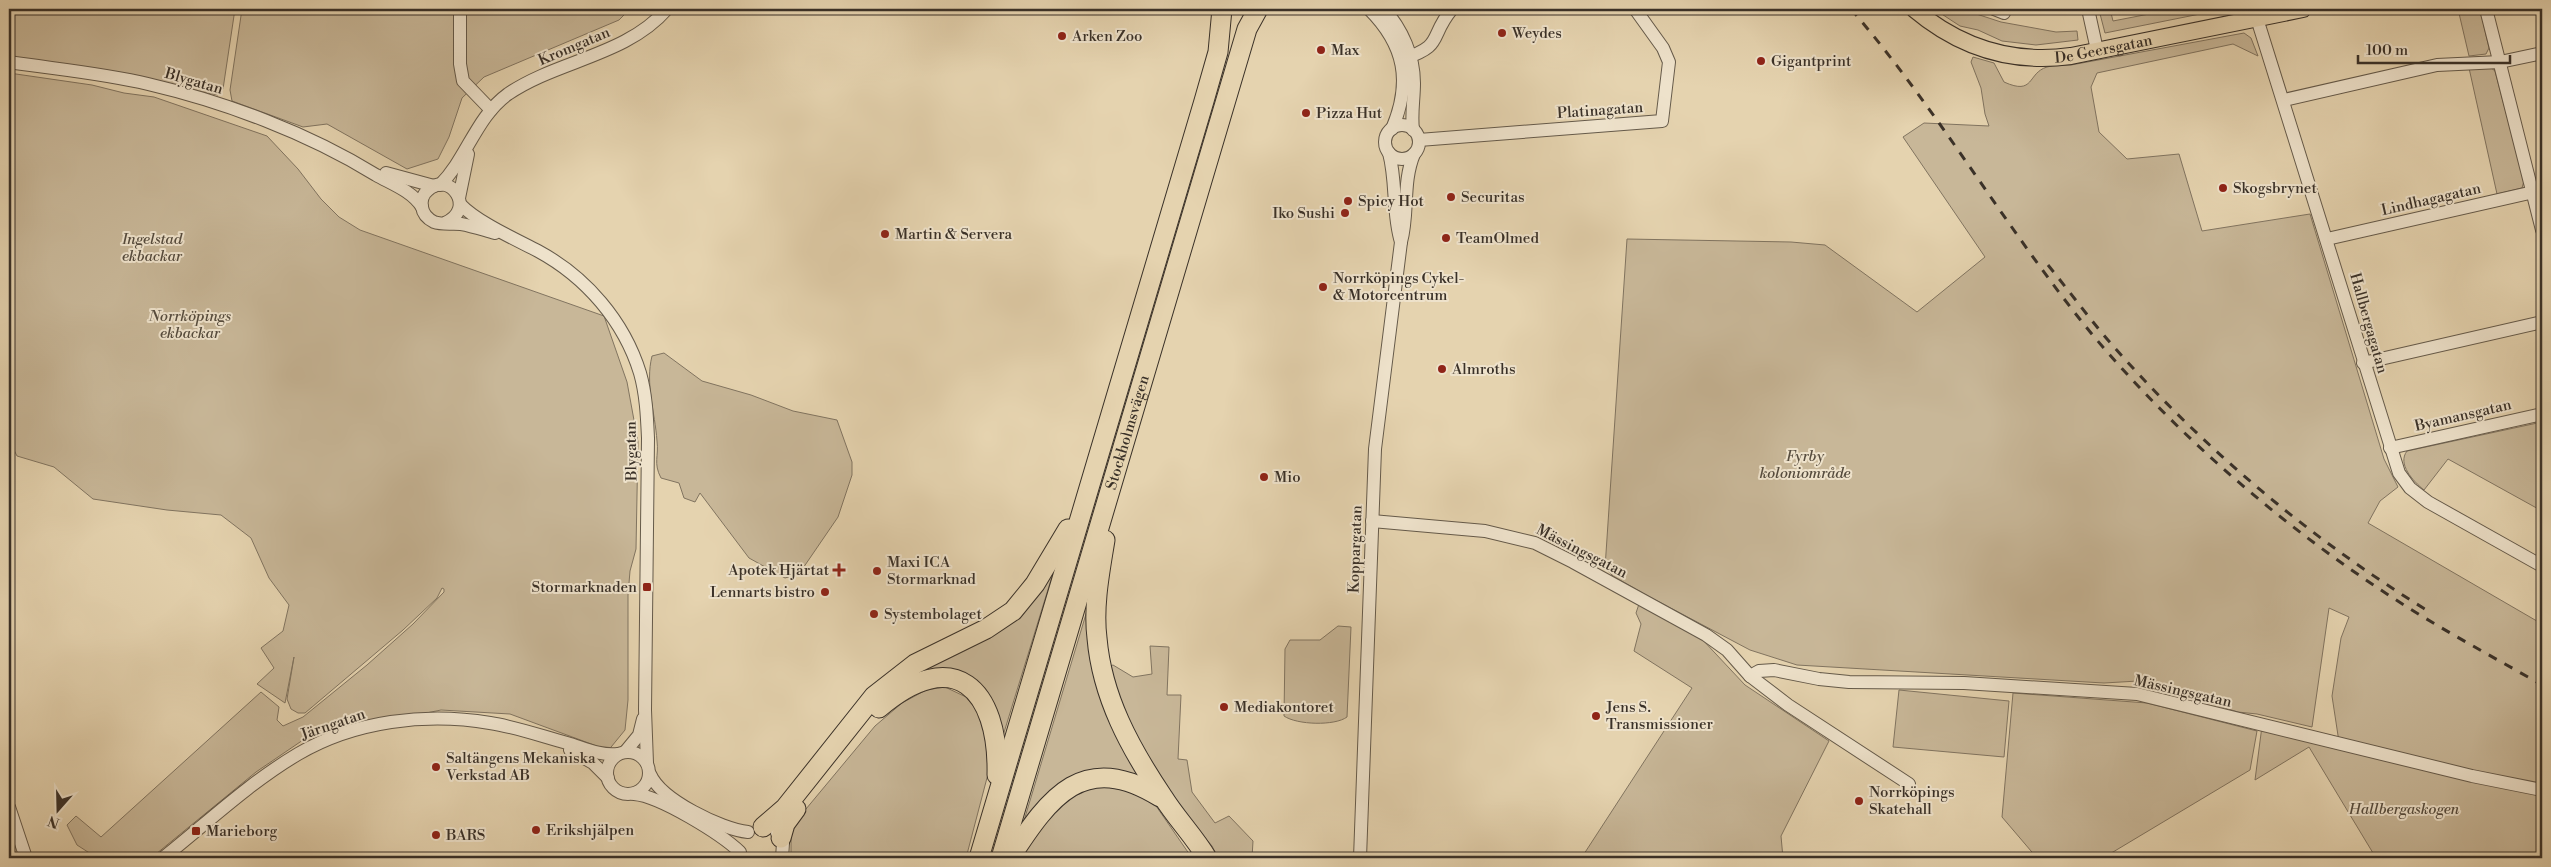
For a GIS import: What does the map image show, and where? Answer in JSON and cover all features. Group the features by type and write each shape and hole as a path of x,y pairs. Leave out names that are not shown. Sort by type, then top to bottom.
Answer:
{"highway":[{"name":"Stockholmsvägen","path":"979,858 1204,101 1218,52 1222,9"},
{"name":"Stockholmsvägen","path":"1001,858 1247,29 1258,9"},
{"path":"1115,475 1096,613 1096,637 1104,680 1119,724 1163,798 1207,858"},
{"path":"756,830 785,808 874,696 914,664 986,629 1013,611 1024,600 1046,567 1085,500"},
{"path":"783,852 788,820 852,737 879,708 910,686 933,679 950,678 972,687 987,710 994,727 997,748 996,800"},
{"path":"1010,858 1050,802 1061,793 1089,779 1105,776 1123,778 1140,784 1163,798"}],"main road":[{"name":"De Geersgatan","path":"1914,9 1945,33 1972,45 2003,55 2034,59 2097,50 2256,13 2302,9"}],"street":[{"path":"460,9 460,64 464,81 491,110"},
{"name":"Kromgatan","path":"437,185 448,176 491,110 518,88 623,43 647,27 667,9"},
{"path":"1368,9 1406,59 1398,116 1386,139 1389,154 1399,159 1407,158 1414,154 1416,135 1414,81 1399,30 1384,9"},
{"path":"1406,59 1433,45 1441,22 1452,9"},
{"name":"Platinagatan","path":"1416,135 1662,121 1669,62 1662,48 1634,9"},
{"path":"2088,9 2097,50"},
{"path":"2486,9 2538,191 2542,230"},
{"name":"Hallbergagatan","path":"2256,13 2327,239 2363,363 2399,473 2418,496 2542,566"},
{"path":"2284,100 2437,65 2500,62 2542,53"},
{"name":"Blygatan","path":"9,62 146,84 197,97 249,114 360,165 413,196 422,207"},
{"path":"1392,129 1403,126 1416,135"},
{"name":"Kromgatan","path":"460,201 471,142"},
{"name":"Koppargatan","path":"1389,154 1394,178 1396,227 1401,242"},
{"name":"Koppargatan","path":"1360,858 1375,449 1401,242 1405,227 1407,174 1414,154"},
{"name":"Blygatan","path":"360,165 400,178 437,185"},
{"path":"437,185 452,188 460,201 456,216 445,222 433,221 424,213 422,207 426,192 437,185"},
{"name":"Lindhagagatan","path":"2327,239 2538,191"},
{"name":"Blygatan","path":"460,201 473,215 562,266 595,295 621,330 640,375 646,406 648,438 645,710 648,769"},
{"name":"Blygatan","path":"445,222 472,226 523,244"},
{"path":"2363,363 2542,322"},
{"name":"Byamansgatan","path":"2390,448 2542,414"},
{"name":"Mässingsgatan","path":"1372,521 1485,531 1535,544 1566,558 1706,635 1727,650 1750,676 1788,705 1909,784"},
{"name":"Mässingsgatan","path":"1750,676 1759,671 1774,670 1819,679 1849,682 1964,683 2137,694 2472,776 2542,790"},
{"name":"Blygatan","path":"622,753 639,736 645,710"},
{"name":"Järngatan","path":"163,858 256,782 299,754 323,741 405,719 468,719 512,727 600,754 622,753"},
{"name":"Järngatan","path":"548,738 593,763 608,778"},
{"path":"741,855 724,839 662,802 619,792 610,784 608,778 609,764 622,753 634,752 642,756 656,786 676,800 724,827 774,831 783,852"},
{"path":"634,794 645,786 648,769"},
{"path":"9,807 26,858"},
{"path":"741,855 743,838 756,830"}],"green space":[{"path":"9,9 235,9 223,89 218,95 9,56"},
{"path":"242,9 630,9 619,20 484,77 462,98 449,137 438,159 407,169 327,124 303,127 232,101 230,90"},
{"path":"1934,9 1961,9 2001,22 2056,32 2077,31 2078,40 2036,45 2002,41 1978,30 1960,26"},
{"path":"2110,9 2113,21 2149,14 2149,9 2215,9 2205,13 2105,33 2099,10"},
{"path":"2458,9 2480,9 2489,48 2486,54 2469,56"},
{"path":"2244,33 2251,38 2258,56 2233,44 2097,73 2091,87 2099,132 2127,159 2179,154 2202,231 2310,214 2384,459 2398,487 2380,501 2368,523 2542,624 2542,858 2376,858 2309,747 2255,780 2262,726 2339,742 2332,696 2341,638 2349,617 2329,608 2312,727 2257,714 2238,712 2138,681 2104,683 1797,665 1750,650 1646,595 1613,576 1605,568 1627,239 1791,242 1825,245 1917,312 1985,257 1903,137 1924,123 1989,126 1981,88 1971,62 1973,57 1994,63 2004,82 2014,86 2021,86 2026,85 2041,70 2050,66 2071,65"},
{"path":"2490,67 2495,71 2524,181 2522,188 2497,194 2469,68"},
{"name":"Norrköpings ekbackar","path":"9,73 92,85 124,93 154,97 267,136 298,169 321,199 339,217 360,230 604,316 627,382 638,442 636,549 630,571 628,595 628,700 625,730 607,752 594,745 510,714 441,710 312,736 303,740 256,772 156,854 134,858 105,853 91,854 77,845 67,825 76,816 101,837 261,692 279,707 277,720 283,726 303,717 367,665 413,624 444,592 444,589 442,588 437,598 403,630 305,713 298,713 291,709 287,699 294,657 285,703 257,684 274,668 261,648 283,631 289,605 269,578 251,538 221,515 167,510 93,499 54,467 17,456 9,440"},
{"path":"664,353 702,381 751,395 793,411 837,420 852,462 852,475 838,517 799,574 785,578 749,558 700,493 695,502 684,498 679,483 661,478 657,464 657,441 651,398 650,367 652,356"},
{"path":"2542,422 2542,511 2448,459 2424,490 2415,482 2405,467 2404,456 2407,451"},
{"path":"1054,570 1002,739 990,697 971,678 893,691"},
{"path":"1089,604 1146,780 1107,771 1020,834"},
{"path":"1639,604 1700,637 1745,685 1829,741 1781,836 1783,858 1582,857 1692,688 1634,651 1641,624 1636,613"},
{"path":"1338,626 1351,627 1347,717 1334,722 1306,723 1284,716 1285,649 1290,640 1320,640"},
{"path":"1150,646 1169,647 1167,695 1181,695 1178,759 1187,760 1192,792 1215,823 1229,816 1253,841 1252,858 1218,858 1212,846 1165,790 1122,717 1107,667 1113,665 1133,677 1152,674"},
{"path":"945,687 966,697 982,717 991,741 988,774 966,858 797,858 791,852 791,837 796,821 875,726 902,703 926,690"},
{"path":"1899,690 2009,701 2004,757 1893,747"},
{"path":"2013,693 2147,703 2257,731 2250,770 2103,858 2037,858 2002,817"},
{"path":"1109,785 1135,789 1154,803 1192,858 1022,858 1046,819 1062,802 1082,790"}],"tram line":[{"path":"2183,9 2191,9"}],"railway":[{"path":"1851,9 1914,88 2060,293 2091,333 2156,405 2264,504 2341,563 2420,615 2542,685"},
{"path":"2048,265 2114,347 2185,422 2222,457 2261,491 2342,554 2428,611"}],"place":[{"name":"Weydes","path":"1502,33"},
{"name":"Arken Zoo","path":"1062,36"},
{"name":"Max","path":"1321,50"},
{"name":"Gigantprint","path":"1761,61"},
{"name":"Pizza Hut","path":"1306,113"},
{"name":"Skogsbrynet","path":"2223,188"},
{"name":"Securitas","path":"1451,197"},
{"name":"Spicy Hot","path":"1348,201"},
{"name":"Iko Sushi","path":"1345,213"},
{"name":"Martin & Servera","path":"885,234"},
{"name":"TeamOlmed","path":"1446,238"},
{"name":"Norrköpings Cykel- & Motorcentrum","path":"1323,287"},
{"name":"Almroths","path":"1442,369"},
{"name":"Mio","path":"1264,477"},
{"name":"Apotek Hjärtat","path":"839,570"},
{"name":"Maxi ICA Stormarknad","path":"877,571"},
{"name":"Stormarknaden","path":"647,587"},
{"name":"Lennarts bistro","path":"825,592"},
{"name":"Systembolaget","path":"874,614"},
{"name":"Mediakontoret","path":"1224,707"},
{"name":"Jens S. Transmissioner","path":"1596,716"},
{"name":"Saltängens Mekaniska Verkstad AB","path":"436,767"},
{"name":"Norrköpings Skatehall","path":"1859,801"},
{"name":"Erikshjälpen","path":"536,830"},
{"name":"Marieborg","path":"196,831"},
{"name":"BARS","path":"436,835"}],"park label":[{"name":"Ingelstad ekbackar","path":"152,248"},
{"name":"Fyrby koloniområde","path":"1805,464"},
{"name":"Hallbergaskogen","path":"2404,809"}]}
